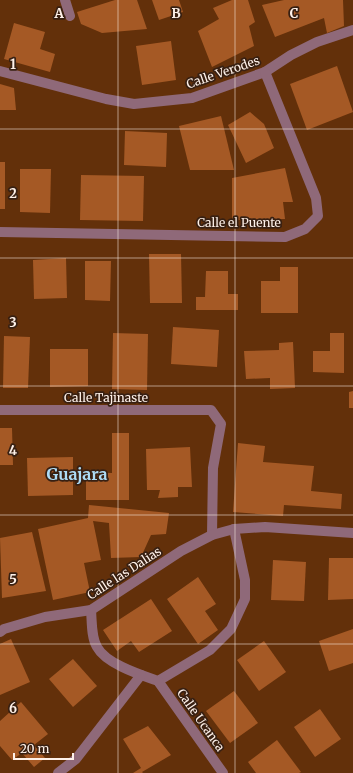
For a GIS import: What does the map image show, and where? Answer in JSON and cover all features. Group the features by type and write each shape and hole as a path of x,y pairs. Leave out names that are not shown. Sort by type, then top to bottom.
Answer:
{"street":[{"path":"65,0 70,16"},
{"name":"Calle Verodes","path":"0,71 106,100 134,104 192,98 265,72 291,55 317,42 353,30"},
{"name":"Calle el Puente","path":"0,232 285,236 304,229 318,216 316,198 265,72"},
{"name":"Calle Tajinaste","path":"0,410 211,410 221,424 213,468 212,535"},
{"name":"Calle las Dalias","path":"0,632 4,629 45,617 91,610 180,551 212,535 234,529 264,527 353,533"},
{"path":"91,610 93,634 97,647 108,659 158,681 210,650 231,629 245,599 245,580 234,529"},
{"path":"58,773 76,759 142,675"},
{"name":"Calle Ucanca","path":"158,681 223,773"}],"building":[{"path":"115,0 137,0 147,29 102,33 81,24 77,12"},
{"path":"152,0 179,0 183,12 159,20"},
{"path":"232,0 248,0 255,22 249,26 254,46 212,67 198,31 219,19 213,8"},
{"path":"284,0 343,0 344,26 327,33 324,18 275,37 262,5"},
{"path":"14,23 45,32 40,49 55,54 50,72 4,59"},
{"path":"171,41 176,80 142,85 136,46"},
{"path":"337,66 353,112 307,130 290,84"},
{"path":"0,84 14,88 16,110 0,110"},
{"path":"250,112 264,124 274,148 246,163 228,125"},
{"path":"221,116 234,170 190,170 179,126"},
{"path":"125,131 167,133 166,167 124,165"},
{"path":"0,162 5,162 5,209 0,209"},
{"path":"285,168 293,202 283,202 285,219 232,220 232,178"},
{"path":"20,169 51,169 50,213 20,212"},
{"path":"81,175 144,176 143,221 80,220"},
{"path":"149,254 181,254 182,303 150,303"},
{"path":"66,258 67,298 34,299 33,260"},
{"path":"85,261 111,261 110,301 85,300"},
{"path":"280,267 298,267 298,313 261,313 261,281 280,281"},
{"path":"206,271 228,271 228,294 238,294 238,310 196,310 196,297 205,297"},
{"path":"173,327 219,330 217,367 171,364"},
{"path":"113,333 148,334 147,390 112,389"},
{"path":"330,333 344,333 344,373 313,372 313,351 330,351"},
{"path":"4,336 30,337 28,388 3,388"},
{"path":"293,342 295,388 270,389 270,378 246,379 244,351 279,350 279,343"},
{"path":"50,349 88,349 88,386 50,387"},
{"path":"353,391 353,408 349,408 349,392"},
{"path":"0,428 12,428 13,465 0,465"},
{"path":"112,433 129,433 129,500 86,500 86,472 112,473"},
{"path":"238,443 265,446 263,462 314,466 311,491 342,494 341,509 284,505 283,516 233,512"},
{"path":"190,447 192,487 178,487 178,497 158,498 160,490 147,490 146,449"},
{"path":"73,457 73,495 28,496 27,458"},
{"path":"89,505 169,513 166,534 151,535 141,557 111,558 109,523 93,521 101,560 84,563 90,592 53,600 38,529 88,518"},
{"path":"32,532 46,591 2,598 0,538"},
{"path":"329,558 353,558 353,599 328,600"},
{"path":"273,560 306,562 304,601 271,600"},
{"path":"198,577 216,604 205,611 218,630 198,644 167,599"},
{"path":"151,599 172,631 139,652 131,641 117,651 103,630"},
{"path":"353,629 353,663 329,671 319,641"},
{"path":"11,639 30,682 0,695 0,644"},
{"path":"264,641 286,672 259,691 237,660"},
{"path":"73,659 97,686 73,707 49,679"},
{"path":"234,691 258,723 230,743 206,711"},
{"path":"21,702 48,734 34,745 45,758 34,767 22,753 12,760 0,746 0,721"},
{"path":"320,709 341,739 315,757 294,727"},
{"path":"148,726 171,755 142,772 143,773 133,773 141,768 123,739"},
{"path":"277,740 301,772 256,773 248,762"}],"district":[{"name":"Guajara","path":"77,474"}]}
